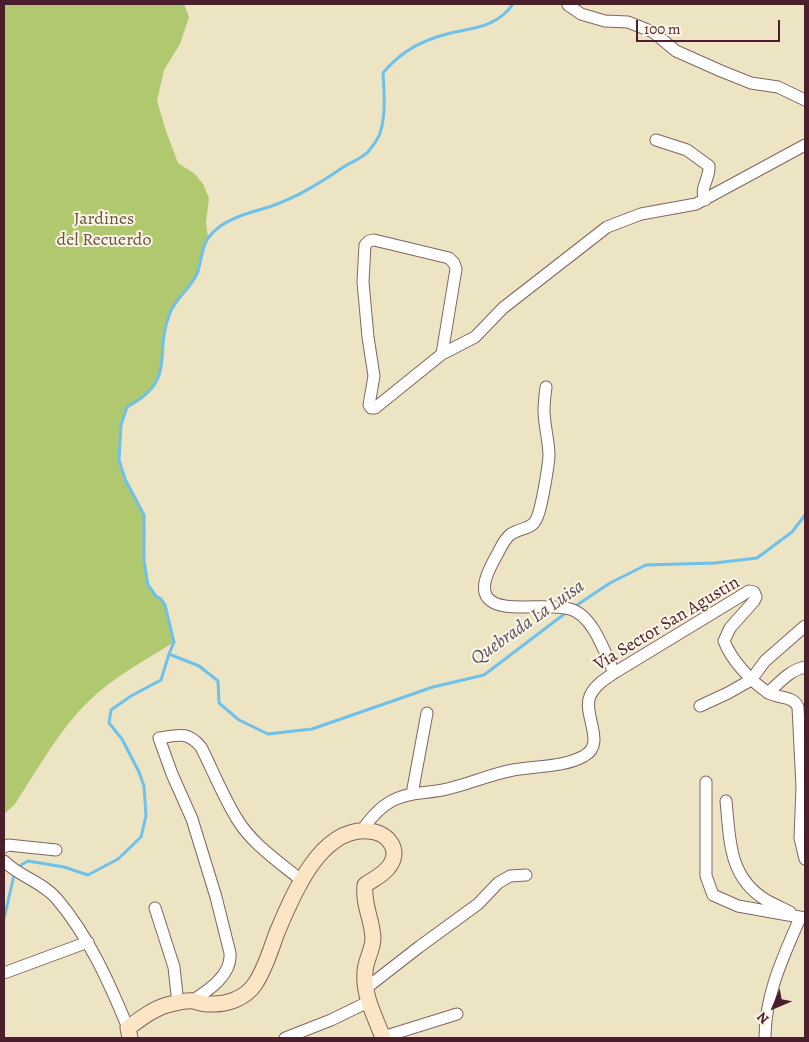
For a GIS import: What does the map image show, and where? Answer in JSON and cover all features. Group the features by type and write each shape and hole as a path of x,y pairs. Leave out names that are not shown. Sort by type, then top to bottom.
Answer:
{"street":[{"path":"568,5 581,14 605,21 628,22 654,32 676,51 751,83 778,87 805,100"},
{"path":"656,140 687,150 708,166 709,173 702,190 705,200"},
{"path":"442,354 456,270 454,263 449,258 374,240 369,241 365,245 363,282 374,376 369,405 371,408 375,408 442,354 475,337 503,308 607,227 642,214 685,208 705,200 805,145"},
{"path":"546,387 544,410 549,455 539,511 536,520 530,526 510,534 505,541 487,573 484,586 486,596 494,603 505,606 570,609 582,614 592,626 614,673"},
{"name":"Via Sector San Agustin","path":"362,830 377,810 395,800 412,794 448,789 512,770 546,766 586,755 592,749 594,739 588,706 590,695 598,684 749,590 754,592 756,597 730,628 724,641 727,649 751,680 768,692 792,699 798,706 804,787 800,838 805,859"},
{"path":"700,706 751,680 765,661 805,626"},
{"path":"768,692 797,668 805,667"},
{"path":"412,794 427,713"},
{"path":"185,1002 223,976 230,960 230,952 216,897 192,819 172,774 160,738 186,735 201,747 238,820 269,854 301,880"},
{"path":"706,782 706,876 713,895 738,906 803,918"},
{"path":"726,801 731,852 735,866 747,884 764,899 803,918"},
{"path":"4,861 56,898 88,942 109,982 129,1033 151,1012 167,1006 185,1002 226,1003 242,997 254,985 264,966 301,880 325,848 334,840 362,830 377,831 388,838 394,850 392,862 385,871 365,885 364,898 372,926 373,941 364,971 367,996 383,1038 457,1014"},
{"path":"4,848 8,845 56,850"},
{"path":"286,1038 331,1020 367,996 419,947 478,904 498,883 510,876 526,875"},
{"path":"156,908 185,1002"},
{"path":"765,1038 766,1014 778,966 803,918"},
{"path":"4,973 88,942"}],"green space":[{"name":"Jardines del Recuerdo","path":"4,4 184,4 189,17 180,44 164,70 157,101 178,163 195,174 203,184 209,198 206,222 208,237 197,275 170,312 165,332 159,376 152,389 142,399 127,407 119,444 122,473 144,516 145,567 148,584 165,605 174,642 119,677 89,701 59,737 15,804 4,814"}],"waterway":[{"path":"21,865 28,861 64,867 88,875 118,859 141,837 146,816 144,786 122,739 109,723 111,710 131,696 161,680 174,642 165,605 148,585 144,561 144,515 125,479 119,460 121,425 127,407 143,397 153,387 159,376 165,328 170,313 196,276 206,241 214,231 228,221 280,203 299,194 366,154 376,141 383,123 383,73 388,67 400,56 419,44 497,20 513,4"},
{"name":"Quebrada La Luisa","path":"574,607 610,583 646,565 715,563 757,558 792,532 805,515"},
{"name":"Quebrada La Luisa","path":"169,654 199,666 218,681 219,703 239,720 268,734 312,729 433,687 484,675 567,612"},
{"path":"4,919 14,875"}]}
